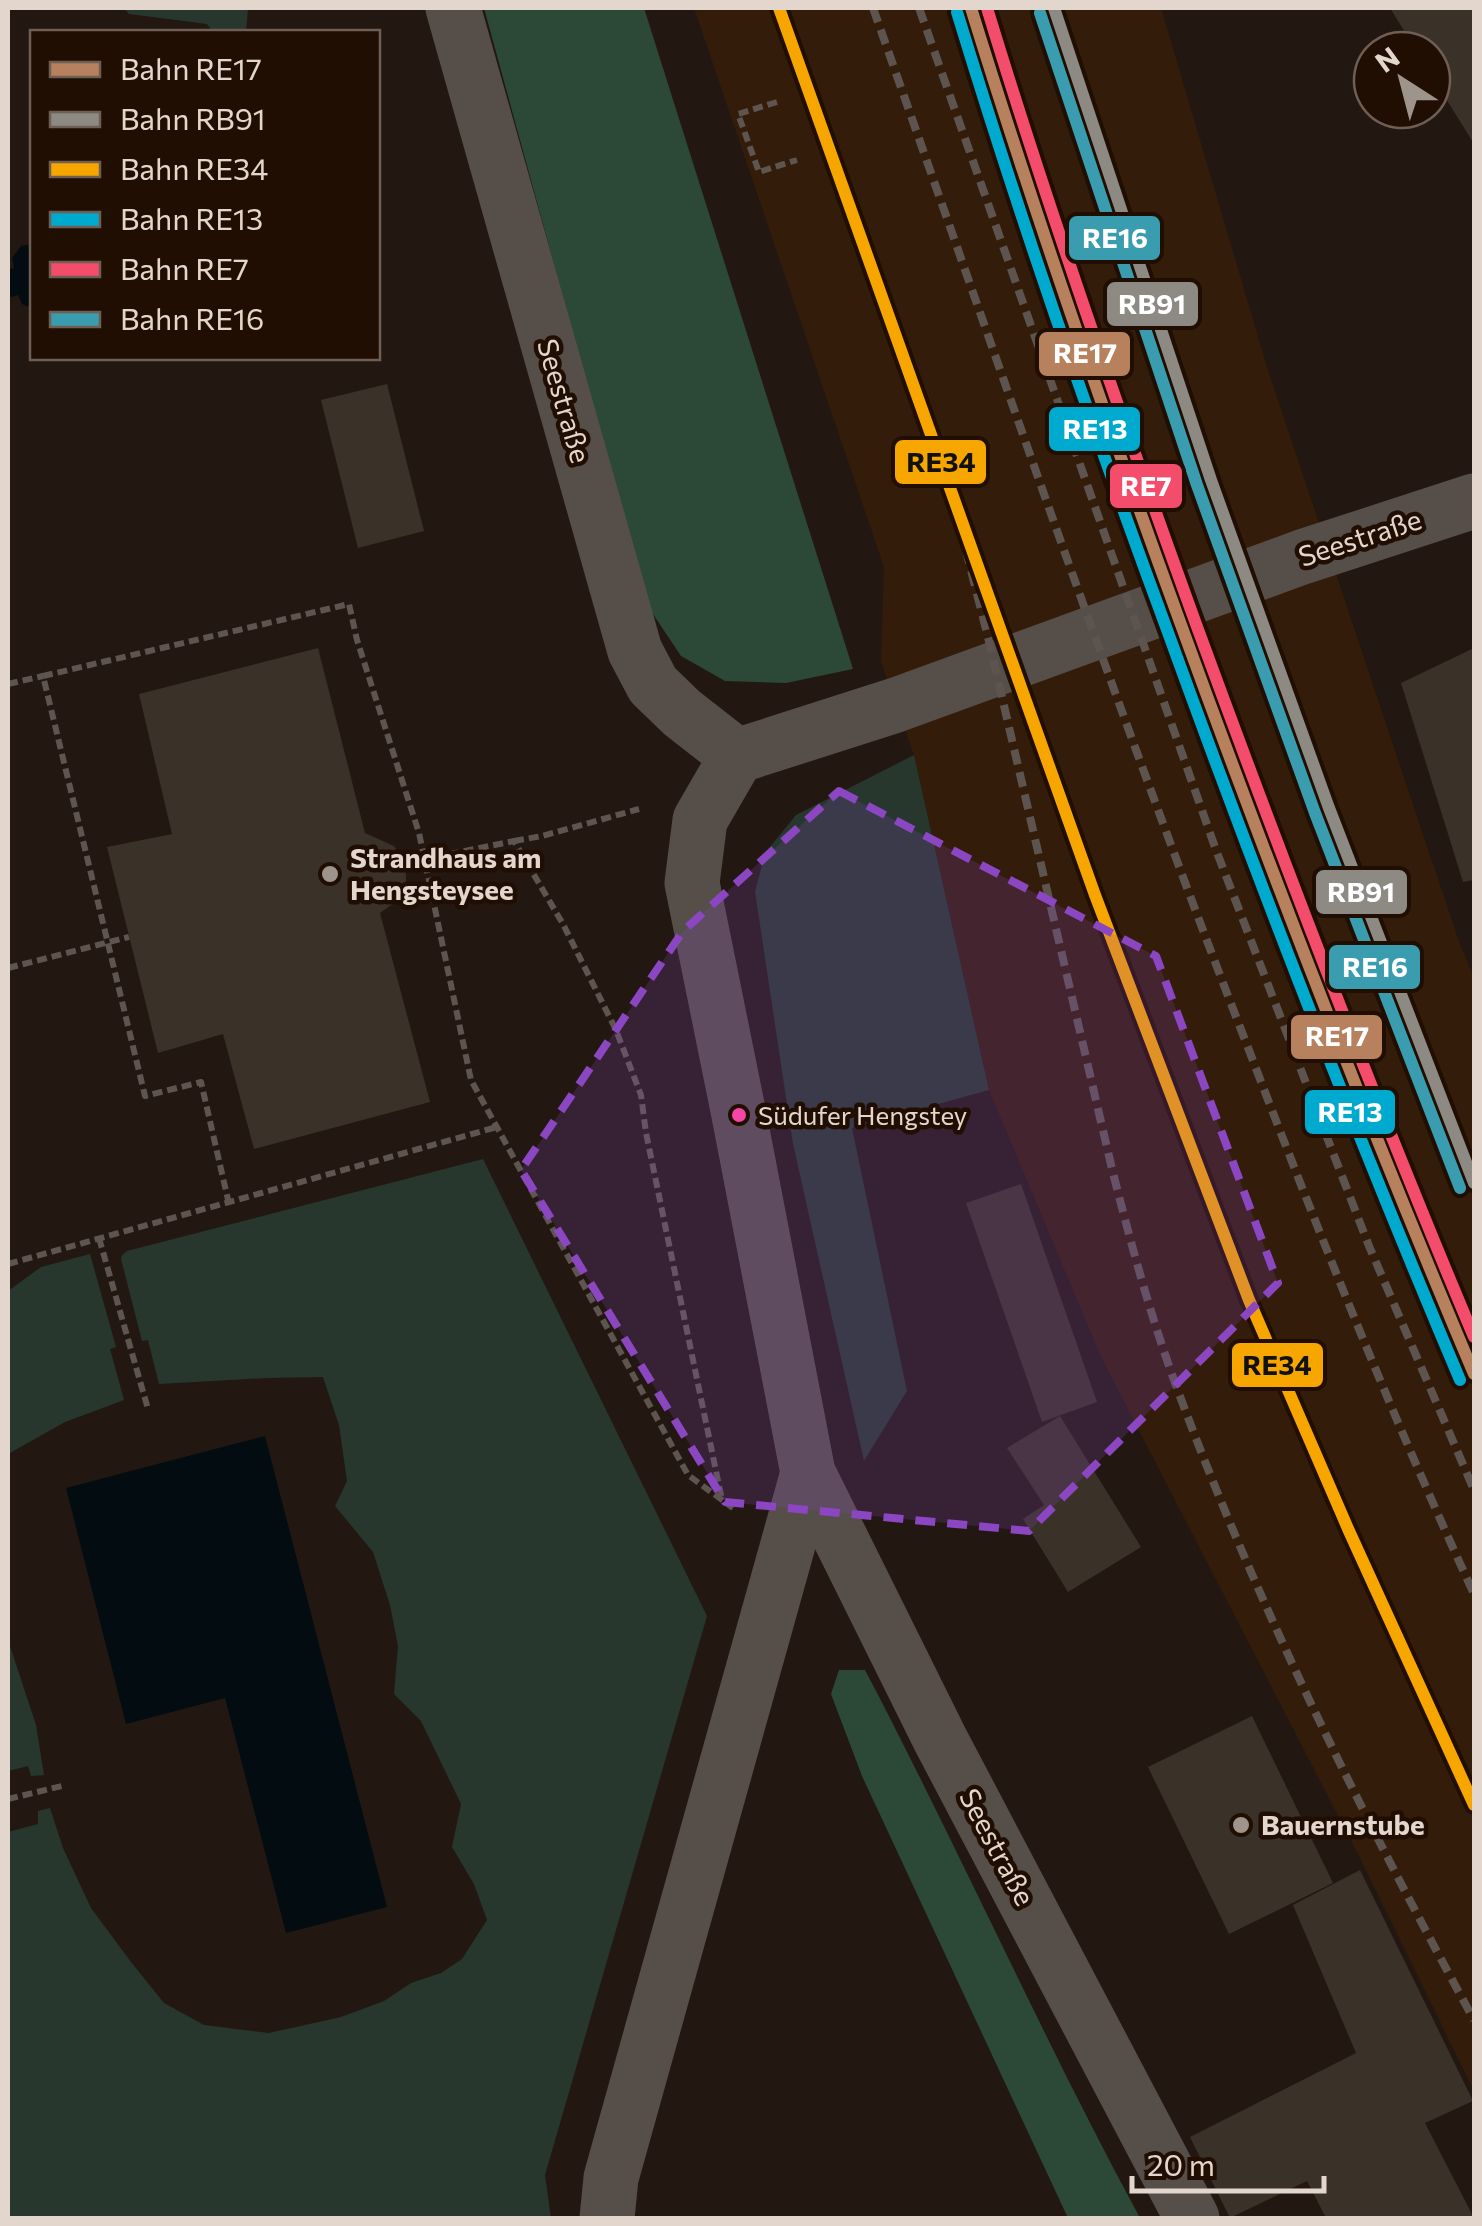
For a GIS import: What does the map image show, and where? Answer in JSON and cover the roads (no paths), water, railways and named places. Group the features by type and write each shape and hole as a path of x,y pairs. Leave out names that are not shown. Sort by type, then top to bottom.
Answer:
{"street":[{"name":"Seestraße","path":"452,8 635,651 654,685 736,756"},
{"name":"Seestraße","path":"1192,2218 940,1739 808,1473 692,883 700,820 736,756 896,705 1302,556 1474,501"},
{"name":"Seestraße","path":"607,2218 610,2178 808,1473"}],"railway":[{"path":"873,8 1202,928 1359,1328 1474,1594"},
{"path":"919,8 1216,850 1369,1246 1474,1490"},
{"path":"924,417 960,527 1112,1169 1165,1354 1239,1545 1312,1706 1474,2020"}],"rail line":[{"name":"RE34","path":"779,8 1095,895 1249,1300 1474,1805"},
{"name":"RE17","path":"971,8 1072,316 1215,717 1359,1094 1474,1374"},
{"name":"RE7","path":"987,8 1087,317 1196,624 1331,982 1474,1337"},
{"name":"RB91","path":"1054,8 1211,480 1329,808 1474,1183"},
{"name":"RE13","path":"957,12 1057,321 1201,722 1345,1100 1460,1380"},
{"name":"RE16","path":"1040,13 1197,485 1315,813 1460,1188"}],"place":[{"name":"Strandhaus am Hengsteysee","path":"330,874"},
{"name":"Südufer Hengstey","path":"739,1115"},
{"name":"Bauernstube","path":"1241,1825"}]}
